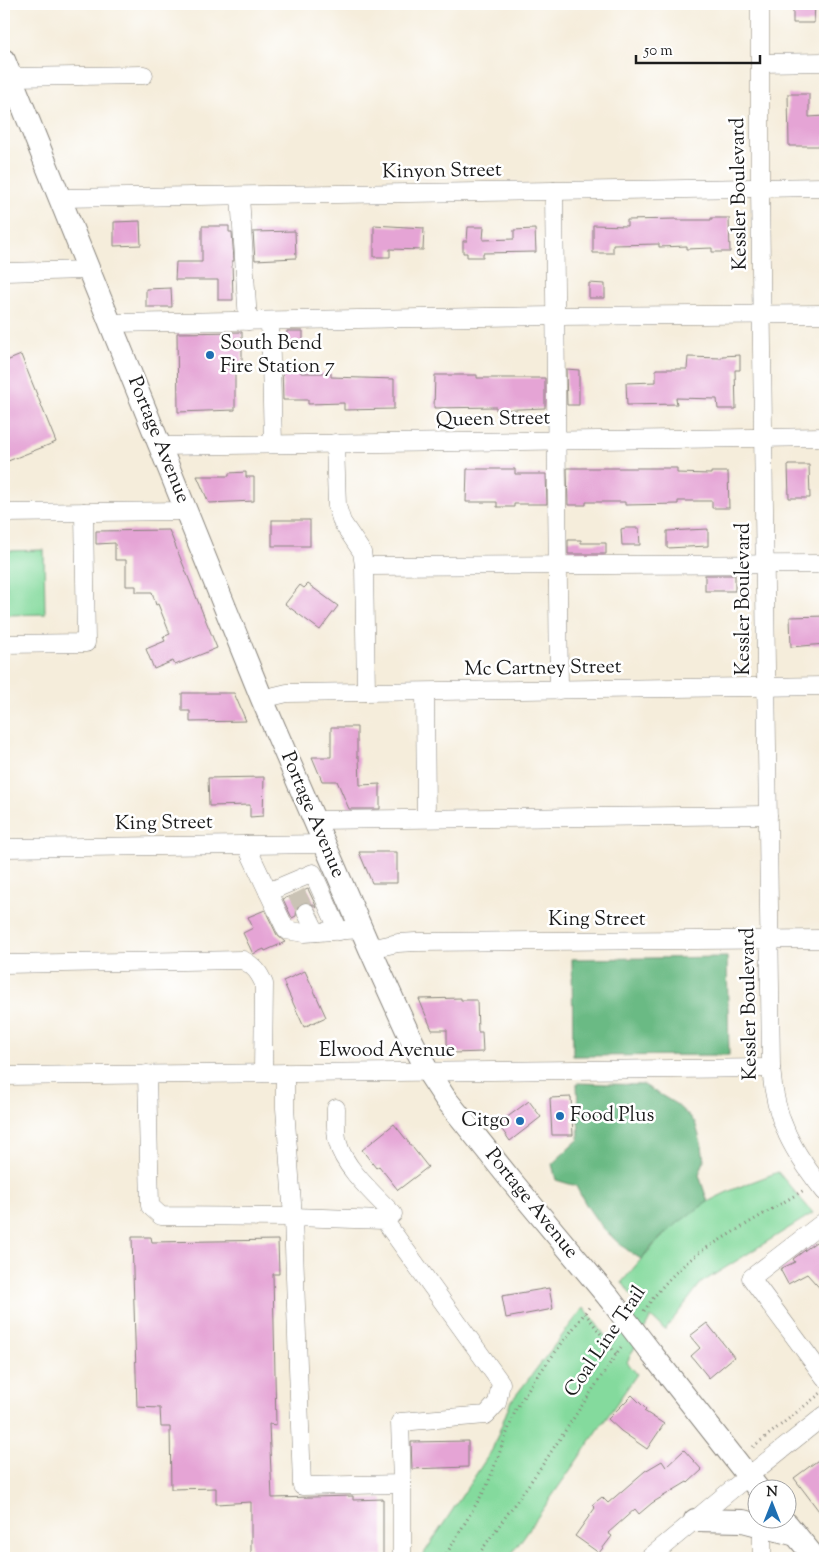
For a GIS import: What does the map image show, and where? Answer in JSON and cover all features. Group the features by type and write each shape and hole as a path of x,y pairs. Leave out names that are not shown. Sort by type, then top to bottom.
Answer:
{"main road":[{"name":"Portage Avenue","path":"6,67 262,699 325,844 323,869 350,930 370,949 409,1035 428,1072 445,1098 607,1296 752,1480"},
{"path":"694,1520 746,1521"},
{"path":"792,1530 815,1558"}],"street":[{"name":"Kessler Boulevard","path":"760,4 760,188 771,1068 772,1084 783,1128 816,1188"},
{"path":"760,63 825,62"},
{"path":"6,67 144,75"},
{"name":"Kinyon Street","path":"60,198 825,187"},
{"path":"554,191 558,690"},
{"path":"240,196 248,321"},
{"path":"4,272 89,270"},
{"path":"111,323 825,314"},
{"path":"270,321 273,444"},
{"name":"Queen Street","path":"160,446 825,437"},
{"path":"335,443 337,506 342,522 362,552 364,566 366,692"},
{"path":"4,513 186,511"},
{"path":"4,644 86,643 84,512"},
{"path":"364,566 825,564"},
{"name":"Mc Cartney Street","path":"262,699 287,693 825,686"},
{"path":"425,692 426,818"},
{"path":"314,820 768,815"},
{"name":"King Street","path":"4,848 325,844"},
{"path":"246,845 286,930 304,933 350,930"},
{"path":"268,892 294,888 323,869"},
{"path":"306,912 316,932"},
{"name":"King Street","path":"370,949 398,943 416,942 825,939"},
{"path":"4,964 243,960 253,965 260,974 264,984 263,1073"},
{"name":"Elwood Avenue","path":"4,1076 771,1068"},
{"path":"285,1073 285,1108 293,1217 302,1486 402,1484"},
{"path":"146,1074 150,1206 161,1216 384,1220 501,1383 496,1403 486,1415 400,1422 402,1484 401,1558"},
{"path":"336,1108 338,1143 348,1163 393,1214"},
{"path":"825,1221 751,1278 825,1378"},
{"path":"757,1480 825,1415"},
{"path":"649,1558 694,1520 746,1488"},
{"path":"762,1558 763,1530"}],"path":[{"name":"Coal Line Trail","path":"641,1316 661,1288 688,1260 816,1188"},
{"path":"444,1558 487,1486 516,1409 532,1383 591,1306 607,1296"},
{"path":"585,1313 616,1354"},
{"name":"Coal Line Trail","path":"476,1558 539,1470 627,1337"},
{"path":"753,1447 825,1389"}],"green space":[{"path":"44,550 45,614 7,615 6,551"},
{"path":"727,957 729,1055 573,1056 572,959"},
{"path":"577,1083 644,1085 676,1104 695,1122 704,1161 699,1175 708,1202 672,1228 641,1259 611,1236 588,1208 576,1186 556,1180 552,1164 579,1139"},
{"path":"778,1172 813,1213 701,1283 665,1330 651,1317 627,1362 637,1374 509,1558 421,1558 492,1450 510,1403 584,1307 612,1345 636,1302 622,1282 665,1234 690,1214 717,1197"}],"building":[{"path":"793,4 815,4 814,23 793,23"},
{"path":"788,94 809,94 809,117 825,116 825,146 789,146"},
{"path":"711,218 729,218 730,252 712,252 712,248 687,249 687,246 659,247 659,244 613,245 613,253 593,253 593,225 627,226 627,220 711,220"},
{"path":"140,221 141,245 114,246 114,222"},
{"path":"374,225 424,228 423,250 390,249 390,257 374,257"},
{"path":"202,226 229,226 229,232 232,232 234,261 232,261 233,300 218,300 218,280 175,280 176,262 202,262"},
{"path":"468,227 484,227 483,240 514,239 514,230 535,229 536,252 483,253 483,257 467,257 467,253 463,253 463,241 467,241"},
{"path":"295,231 296,258 255,260 253,232"},
{"path":"589,283 605,284 605,298 589,298"},
{"path":"171,288 172,307 146,307 146,289"},
{"path":"287,331 303,331 303,342 286,342"},
{"name":"South Bend Fire Station 7","path":"242,332 242,371 235,371 235,410 178,412 177,333"},
{"path":"21,355 56,442 8,461 4,451 4,362"},
{"path":"740,355 740,370 735,370 736,409 718,409 717,399 676,398 677,404 627,405 626,383 656,382 656,369 687,369 688,357 722,358 722,356"},
{"path":"282,367 301,367 301,373 331,373 331,377 394,379 394,409 344,410 344,403 308,404 308,400 283,400"},
{"path":"566,369 579,370 579,405 567,405"},
{"path":"435,375 477,375 477,378 545,378 545,408 496,410 496,407 434,408"},
{"path":"788,465 809,465 810,498 789,498"},
{"path":"567,468 677,468 677,473 711,474 711,472 728,472 729,508 712,508 712,501 678,501 678,504 625,505 625,502 586,502 586,505 568,505"},
{"path":"467,469 515,469 515,474 546,474 547,504 514,504 514,507 497,507 497,502 466,502"},
{"path":"246,472 246,477 254,477 254,501 209,503 197,476 229,476 229,473"},
{"path":"272,520 310,520 310,546 272,546"},
{"path":"639,528 640,545 622,545 621,529"},
{"path":"708,529 708,546 667,548 667,531"},
{"path":"169,530 217,648 175,665 173,661 154,669 146,649 165,641 163,637 170,634 158,604 156,605 152,592 136,592 136,586 126,586 126,560 115,560 115,543 96,544 96,531"},
{"path":"568,540 581,540 581,543 606,543 606,554 568,554"},
{"path":"705,575 735,575 735,591 705,591"},
{"path":"308,584 338,606 320,630 285,604 300,585 304,588"},
{"path":"825,616 825,644 791,647 790,617"},
{"path":"182,693 234,693 246,721 190,722 190,711 182,711"},
{"path":"331,727 357,727 357,757 359,757 360,785 380,784 380,809 349,809 337,781 322,781 312,757 331,757"},
{"path":"264,777 263,816 250,817 250,805 209,806 208,778"},
{"path":"359,852 397,852 397,883 372,883"},
{"path":"308,889 317,908 311,903 302,902 297,907 296,916 292,918 283,899"},
{"path":"265,910 277,935 285,942 253,954 243,933 253,928 248,917"},
{"path":"305,971 326,1017 304,1027 283,981"},
{"path":"461,998 461,1000 477,1000 478,1032 482,1032 483,1052 453,1053 453,1050 447,1051 447,1030 432,1030 419,999"},
{"name":"Food Plus","path":"571,1097 573,1135 552,1135 550,1098"},
{"name":"Citgo","path":"529,1101 541,1117 510,1141 498,1124"},
{"path":"394,1124 428,1167 398,1190 379,1166 376,1168 362,1150"},
{"path":"132,1237 151,1237 152,1242 278,1240 279,1274 273,1274 276,1425 269,1424 272,1498 353,1496 353,1500 383,1499 383,1556 353,1558 251,1558 251,1502 216,1504 216,1488 171,1489 170,1427 161,1427 160,1408 137,1407"},
{"path":"816,1242 825,1254 825,1294 807,1274 788,1284 780,1269 795,1262 793,1259"},
{"path":"549,1288 553,1309 506,1318 502,1296"},
{"path":"707,1323 734,1357 709,1378 691,1356 700,1348 690,1336"},
{"path":"632,1395 646,1409 644,1411 664,1424 647,1449 621,1431 608,1419"},
{"path":"468,1441 468,1467 412,1469 411,1442"},
{"path":"684,1450 702,1470 688,1483 652,1503 639,1514 635,1509 608,1533 612,1536 599,1553 575,1536 595,1508 592,1505 602,1497 608,1503 645,1471 662,1461 666,1467"},
{"path":"825,1455 825,1519 796,1480 794,1478"}],"tunnel":[{"path":"296,893 306,912"}],"place":[{"name":"South Bend Fire Station 7","path":"210,355"},
{"name":"Food Plus","path":"560,1116"},
{"name":"Citgo","path":"520,1121"}]}
